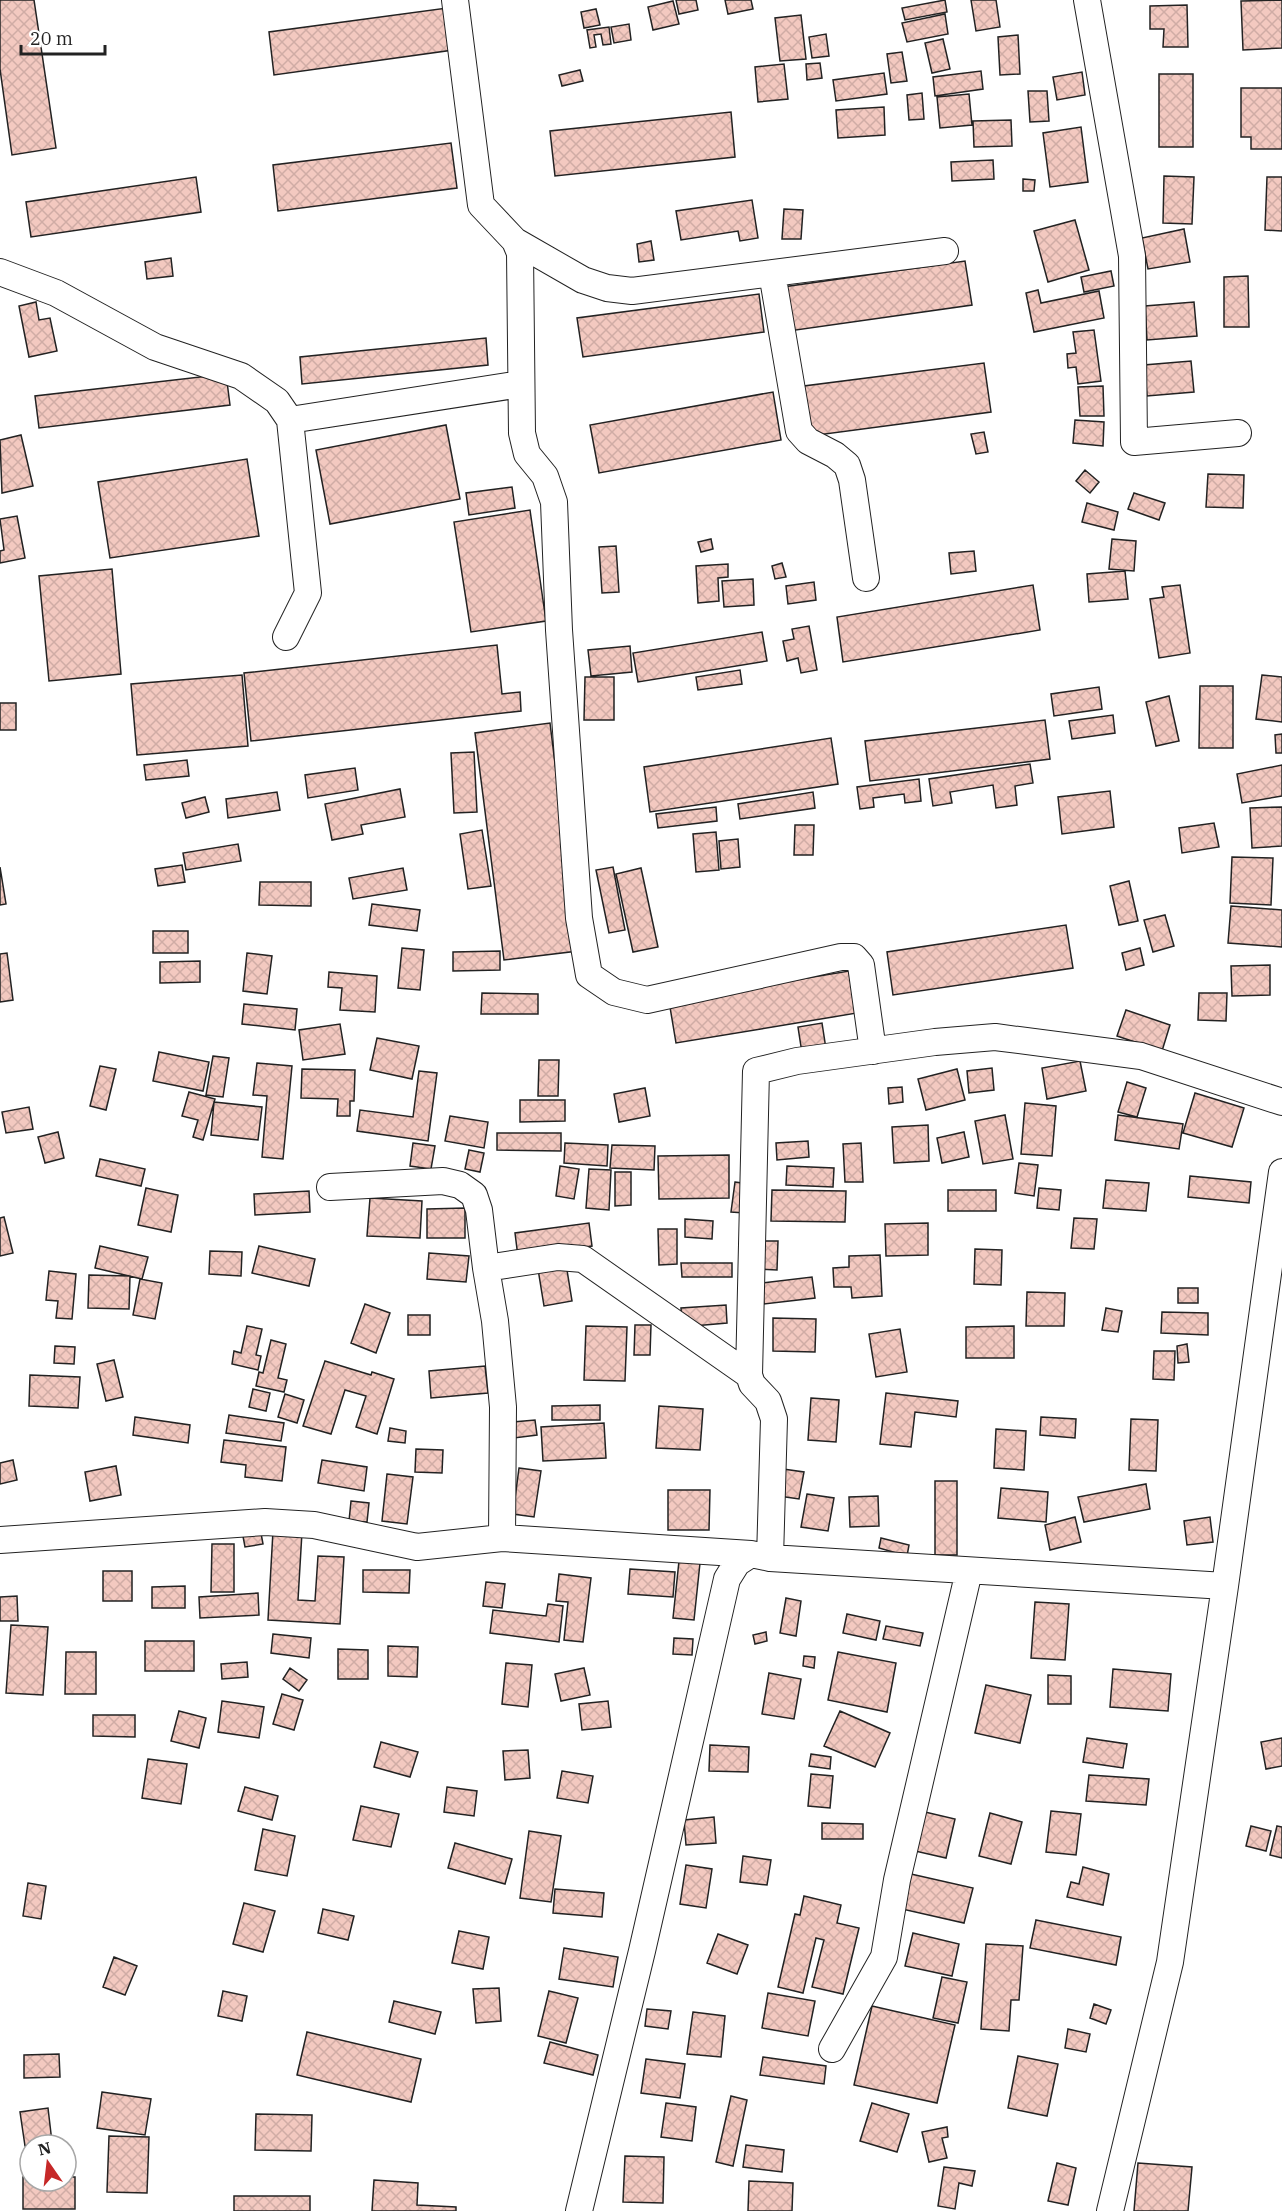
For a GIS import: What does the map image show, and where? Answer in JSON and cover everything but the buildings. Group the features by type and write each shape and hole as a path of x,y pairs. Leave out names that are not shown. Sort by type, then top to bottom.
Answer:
{"street":[{"path":"455,0 481,205 516,241 583,280 607,288 632,291 945,251"},
{"path":"1087,0 1132,255 1134,442 1238,433"},
{"path":"516,241 520,253 522,433 527,454 545,476 554,502 559,630 579,907 589,975 614,992 647,1000 841,957 854,957 861,965 873,1051"},
{"path":"0,272 56,293 155,347 241,376 277,401 290,420 308,593 286,636"},
{"path":"772,273 799,431 808,441 835,455 847,465 852,480 866,578"},
{"path":"290,420 521,384"},
{"path":"760,1556 774,1419 768,1401 752,1384 749,1375 756,1071 797,1061 935,1042 995,1037 1141,1056 1282,1102"},
{"path":"1110,2211 1170,1962 1282,1172"},
{"path":"330,1187 443,1181 460,1185 474,1195 479,1209 495,1321 503,1407 502,1538"},
{"path":"486,1268 558,1257 584,1258 749,1375"},
{"path":"0,1540 265,1522 314,1525 417,1547 502,1538 969,1571 1225,1586"},
{"path":"579,2211 642,1951 727,1579 737,1563 760,1556"},
{"path":"832,2049 884,1957 897,1880 969,1571"}]}
